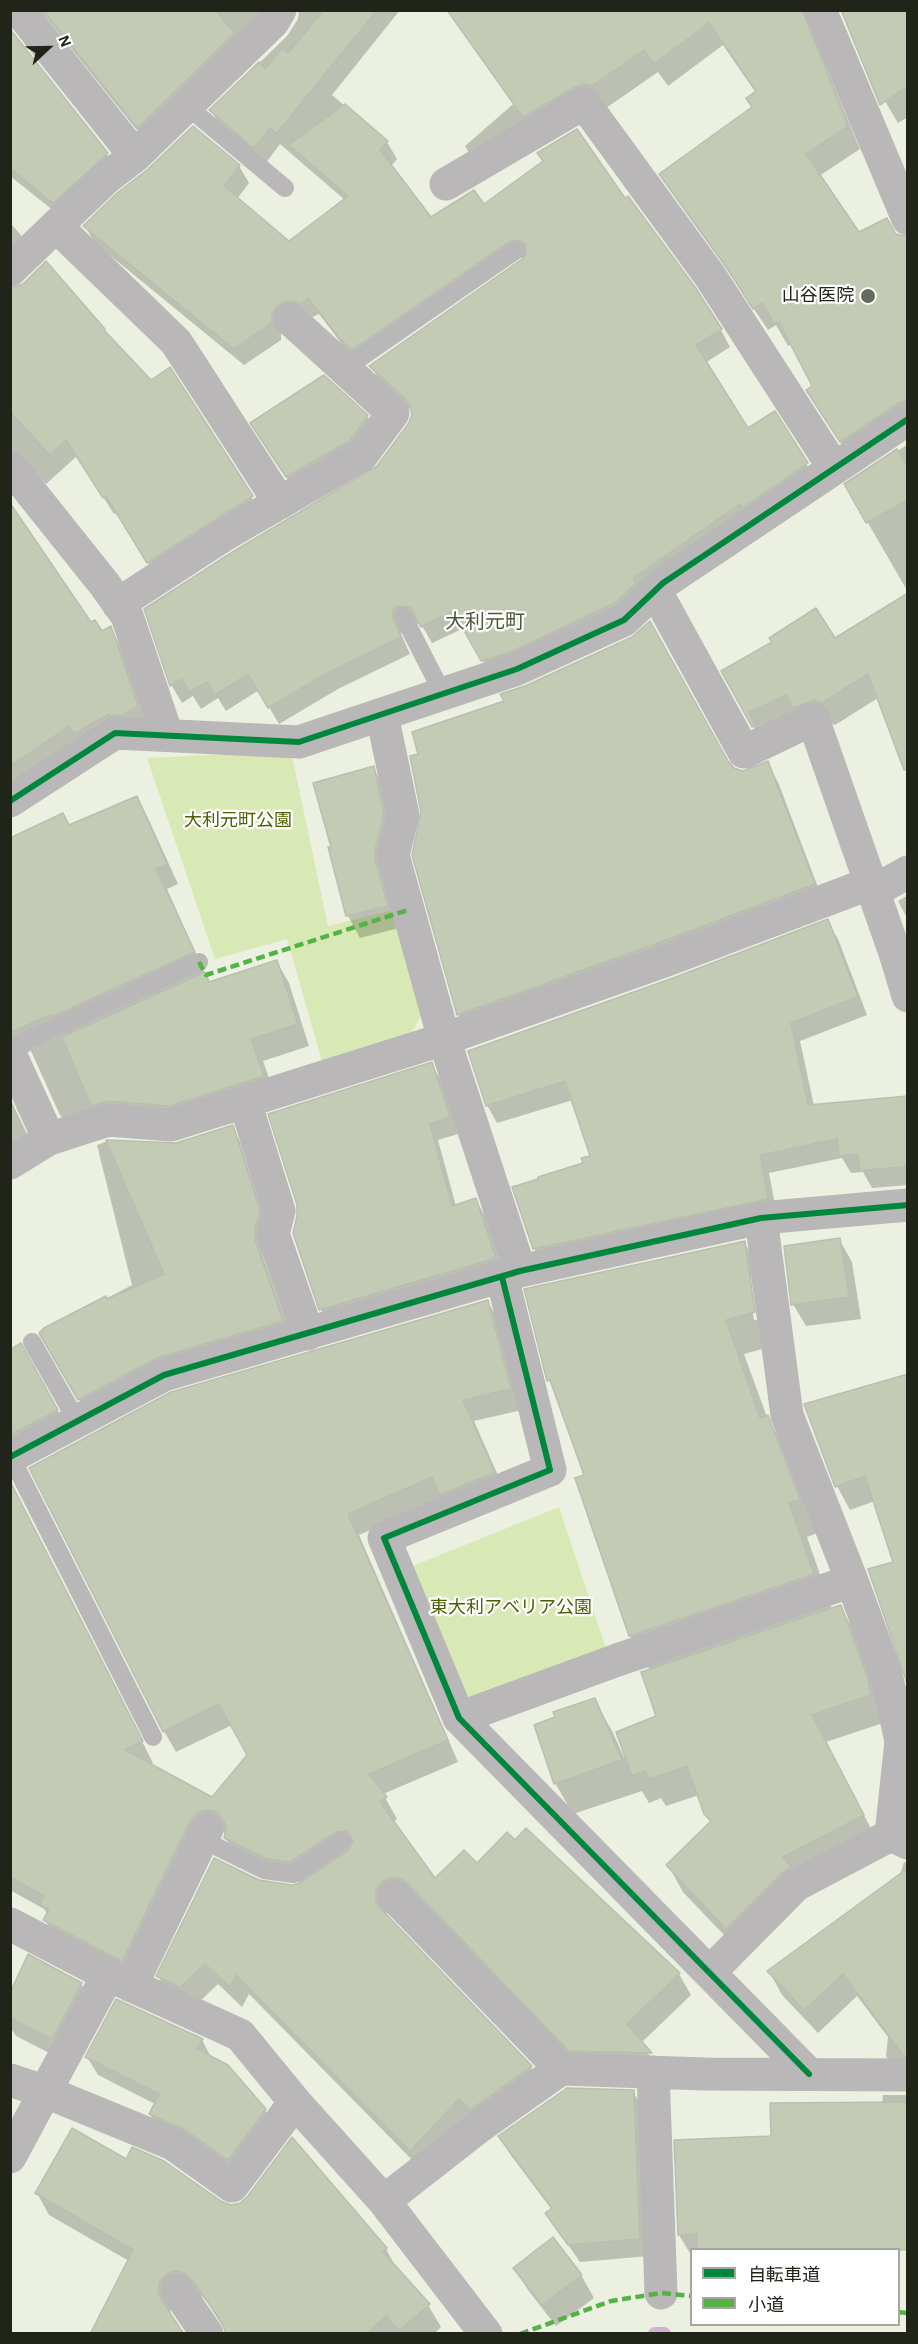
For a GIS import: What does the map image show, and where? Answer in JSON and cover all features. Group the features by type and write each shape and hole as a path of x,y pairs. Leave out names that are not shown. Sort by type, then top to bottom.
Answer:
{"street":[{"path":"19,10 135,156"},
{"path":"820,10 908,219"},
{"path":"10,270 105,179 135,156 187,106 271,14"},
{"path":"446,184 584,103 710,276 834,468"},
{"path":"57,227 176,342 280,503"},
{"path":"118,604 224,536 362,455 393,413 290,319"},
{"path":"10,801 115,733 299,742 517,669 624,620 655,590 908,419"},
{"path":"10,466 127,616 166,735"},
{"path":"655,590 744,752 813,719 908,996"},
{"path":"382,715 403,815 393,855 511,1274 550,1470 384,1538 459,1718 809,2074"},
{"path":"10,1163 49,1139 108,1120 171,1125 444,1039 872,887 908,872"},
{"path":"10,1054 49,1139"},
{"path":"245,1102 279,1211 273,1234 308,1334"},
{"path":"11,1457 164,1375 511,1274 761,1218 908,1205"},
{"path":"710,1972 795,1885 899,1839 901,1741 886,1674 787,1415 761,1218"},
{"path":"459,1718 620,1659 852,1581"},
{"path":"10,2157 46,2092 119,1980 204,1834"},
{"path":"394,1896 561,2069"},
{"path":"10,1924 119,1980 240,2035 295,2102 384,2201 486,2334"},
{"path":"384,2201 480,2126 561,2069 908,2075"},
{"path":"653,2072 661,2293"},
{"path":"10,2080 46,2092 173,2144 232,2186 295,2102"},
{"path":"177,2290 199,2330"}],"lane":[{"path":"187,106 285,188"},
{"path":"344,369 516,250"},
{"path":"403,616 443,694"},
{"path":"10,1048 200,962"},
{"path":"32,1342 77,1421"},
{"path":"11,1457 153,1737"},
{"path":"204,1834 264,1870 293,1874 342,1840"}],"green space":[{"name":"大利元町公園","path":"291,751 328,926 397,909 424,1012 406,1041 323,1065 287,939 215,959 147,758"},
{"name":"東大利アベリア公園","path":"559,1507 607,1651 464,1707 403,1570"}],"building":[{"path":"43,10 215,10 235,33 137,128"},
{"path":"324,10 377,10 276,134 270,128 254,148 209,110 259,62 265,69 282,48 288,53"},
{"path":"447,10 802,10 848,126 806,154 859,232 887,218 896,234 908,237 908,400 898,403 840,442 806,390 812,386 779,322 774,324 763,303 753,309 725,265 659,174 752,107 746,98 756,91 709,23 654,64 644,50 592,86 584,84 575,87 523,117"},
{"path":"841,10 908,10 908,86 880,105"},
{"path":"10,29 108,153 53,203 10,168"},
{"path":"345,104 388,141 380,150 431,217 474,190 484,204 543,161 537,153 577,129 625,198 628,196 695,287 722,329 696,345 748,428 775,411 808,463 742,508 740,504 633,578 636,583 613,604 510,652 481,661 453,611 421,627 410,607 398,606 393,610 392,616 401,637 329,672 268,708 248,674 215,695 207,682 190,692 182,679 170,686 144,609 234,551 377,466 412,415 406,399 369,366 522,259 526,254 526,244 520,240 510,241 352,350 340,339 308,298 300,304 285,301 277,306 272,314 272,322 234,349 83,226 193,126 240,165 224,186 289,241 348,196 289,145"},
{"path":"46,261 104,330 151,380 170,367 253,496 147,563 106,496 103,498 66,440 50,455 10,412 10,288 23,284"},
{"path":"324,375 368,415 349,441 286,477 250,423"},
{"path":"897,449 908,467 908,500 866,523 844,484"},
{"path":"10,503 91,622 95,620 102,631 111,626 138,706 124,715 110,716 109,714 74,734 69,726 10,766"},
{"path":"908,593 908,769 904,770 868,674 822,703 814,700 793,708 787,695 749,712 755,726 752,727 721,671 772,642 769,638 816,608 835,638"},
{"path":"650,621 728,761 734,768 743,771 768,761 815,884 457,1015 412,855 421,812 410,756 418,754 412,732 504,701 500,694 525,686 632,637"},
{"path":"374,766 384,815 375,850 375,859 388,906 346,916 328,847 331,847 313,783"},
{"path":"137,796 167,864 156,869 195,952 10,1033 10,838 63,813 69,825"},
{"path":"828,919 858,997 791,1023 808,1105 908,1096 908,1166 860,1171 858,1154 839,1156 837,1139 760,1155 768,1199 533,1249 512,1187 583,1163 581,1158 590,1156 565,1081 486,1106 468,1051 673,978"},
{"path":"277,960 298,1024 251,1039 264,1076 169,1106 109,1101 91,1106 62,1037 205,972 209,982"},
{"path":"432,1062 450,1117 430,1124 452,1206 476,1198 496,1258 319,1310 293,1233 297,1205 268,1114"},
{"path":"233,1125 260,1211 255,1229 255,1240 283,1321 159,1357 78,1400 39,1333 44,1328 106,1296 107,1299 164,1274 106,1140 176,1143"},
{"path":"840,1238 849,1297 791,1305 784,1246"},
{"path":"745,1241 755,1312 726,1320 760,1418 768,1415 800,1499 789,1503 814,1574 629,1636 575,1478 584,1475 550,1380 547,1381 524,1289"},
{"path":"488,1300 511,1389 463,1400 495,1472 440,1495 432,1477 348,1514 448,1740 369,1774 387,1797 380,1802 435,1878 464,1850 477,1863 507,1832 515,1840 526,1828 680,1973 627,2024 652,2053 569,2051 407,1883 399,1878 389,1878 381,1882 376,1891 376,1901 381,1909 532,2066 470,2110 459,2099 410,2151 236,1975 230,1987 205,1964 180,1987 156,1976 214,1858 259,1880 292,1885 299,1883 349,1850 353,1841 347,1831 336,1832 290,1862 267,1859 224,1838 226,1827 223,1819 216,1812 206,1810 197,1813 190,1821 122,1961 43,1920 49,1909 40,1905 44,1896 10,1877 10,1481 143,1741 125,1750 212,1797 247,1755 219,1704 163,1732 29,1468 171,1392"},
{"path":"21,1343 58,1410 10,1435 10,1350"},
{"path":"908,1374 907,1683 868,1569 893,1562 865,1476 835,1487 804,1404"},
{"path":"841,1605 868,1679 871,1695 812,1715 864,1815 783,1857 791,1866 726,1929 666,1865 711,1821 704,1814 687,1766 649,1779 645,1771 632,1776 616,1732 656,1716 641,1672"},
{"path":"595,1698 622,1760 554,1784 534,1725 555,1717 553,1712"},
{"path":"908,1868 908,2056 904,2056 843,1974 804,2010 767,1971"},
{"path":"28,1954 82,1983 52,2039 10,2018 10,1993"},
{"path":"116,1999 203,2039 197,2049 228,2065 266,2109 228,2160 184,2129 149,2114 159,2094 85,2057"},
{"path":"567,2088 634,2090 640,2239 568,2245 545,2213 552,2208 498,2136"},
{"path":"908,2102 908,2250 900,2250 900,2248 697,2248 697,2234 678,2235 674,2140 771,2136 770,2103"},
{"path":"72,2128 126,2159 132,2147 164,2161 221,2201 231,2205 240,2203 247,2197 292,2137 387,2248 383,2252 430,2304 399,2331 386,2316 366,2334 226,2334 222,2323 192,2279 185,2273 175,2271 167,2274 160,2281 158,2292 184,2334 90,2334 133,2250 35,2193"},
{"path":"553,2237 582,2275 542,2305 513,2268"}],"waterway":[{"path":"655,2334 664,2334"}],"marked path":[{"path":"199,962 206,975 408,910"},
{"path":"520,2334 611,2301 661,2293 690,2296"},
{"path":"900,2312 908,2313"}],"cycle path":[{"path":"10,801 115,733 299,742 517,669 624,620 663,583 908,419"},
{"path":"10,1457 164,1375 520,1271 761,1218 908,1205"},
{"path":"502,1277 550,1470 384,1538 459,1718 809,2074"}],"place":[{"name":"山谷医院","path":"868,296"}],"district":[{"name":"大利元町","path":"485,622"}]}
